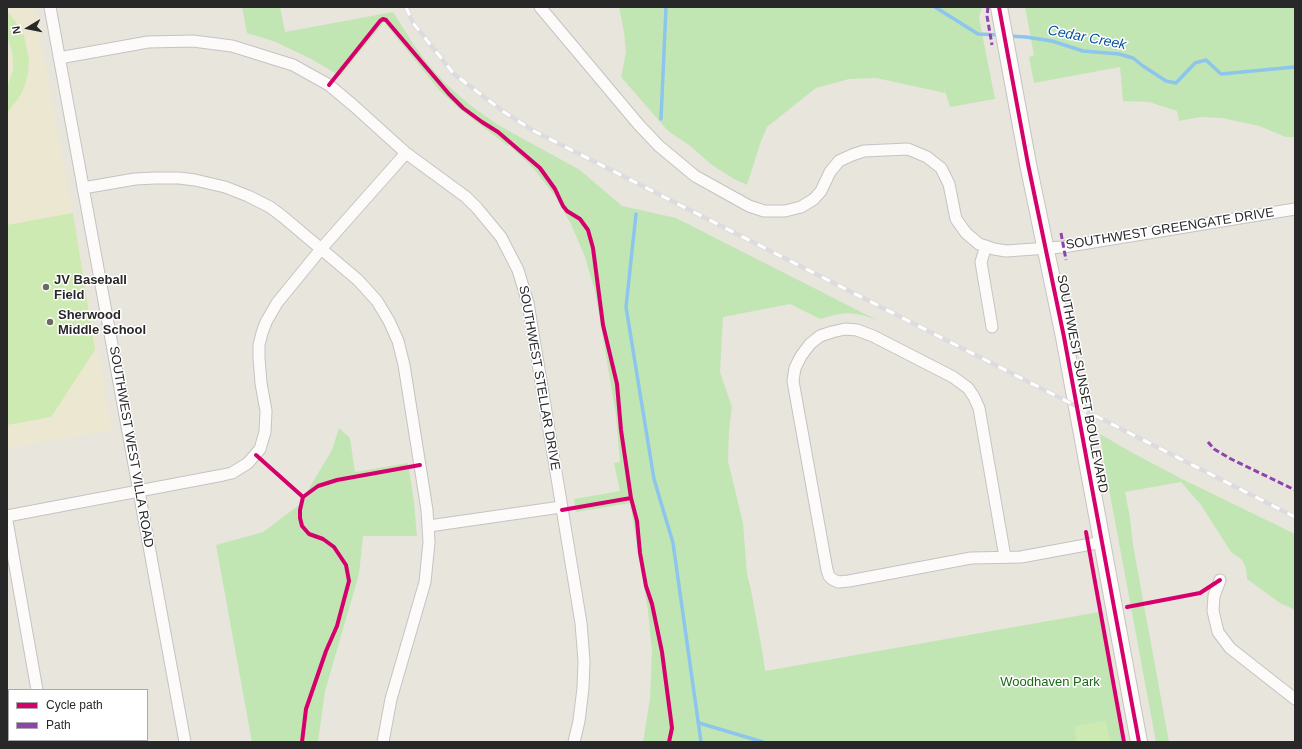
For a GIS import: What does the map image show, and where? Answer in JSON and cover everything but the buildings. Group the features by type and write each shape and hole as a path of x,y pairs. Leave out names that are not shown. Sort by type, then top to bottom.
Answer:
{"main road":[{"name":"SOUTHWEST SUNSET BOULEVARD","path":"1000,10 1028,164 1066,345 1139,742"}],"street":[{"name":"SOUTHWEST WEST VILLA ROAD","path":"50,7 82,188 185,742"},
{"name":"SOUTHWEST GREENGATE DRIVE","path":"540,7 639,125 659,146 695,176 749,206 764,211 785,211 801,207 814,199 821,191 830,172 839,162 852,155 864,151 908,149 927,157 941,168 949,184 956,219 966,233 979,244 1006,251 1064,247 1295,209"},
{"name":"SOUTHWEST STELLAR DRIVE","path":"59,58 160,41 216,43 250,50 293,64 329,85 406,153 466,197 501,237 518,270 528,303 581,623 583,644 583,688 579,721 574,742"},
{"path":"7,516 232,473 248,463 260,449 267,422 259,370 259,345 262,333 277,303 321,249 406,153"},
{"path":"82,188 135,179 155,178 195,180 225,187 248,196 270,207 294,225 358,280 384,311 398,341 404,365 429,526 429,542 425,582 391,699 383,742"},
{"path":"986,246 981,262 992,327"},
{"path":"1005,557 979,408 968,388 952,377 873,336 858,330 845,329 832,332 820,336 810,344 801,356 795,368 793,381 827,570 832,580 838,582 849,581 971,558 1021,557 1102,542"},
{"path":"429,526 561,506"},
{"path":"7,521 37,689"},
{"path":"1220,580 1214,596 1212,611 1218,632 1230,648 1295,699"}],"shaded area":[{"name":"Sherwood Middle School","path":"7,7 35,7 112,430 7,449"}],"green space":[{"name":"Woodhaven Park","path":"242,7 280,7 285,32 393,12 428,64 446,84 470,105 498,125 580,170 622,206 676,218 877,320 862,315 847,313 820,319 790,304 723,317 720,372 732,407 729,430 728,461 743,523 747,574 765,671 1099,612 1122,742 643,742 650,699 652,651 648,611 630,503 576,512 574,499 620,491 614,463 620,462 616,415 595,291 585,257 571,224 555,196 534,169 509,145 508,146 461,110 440,91 384,22 340,76 313,60 276,42 247,33"},
{"path":"619,7 982,7 979,18 995,99 950,107 943,85 945,93 876,78 849,79 816,88 767,127 747,185 734,179 712,165 689,145 668,131 621,77 626,52"},
{"path":"1025,7 1295,7 1295,137 1286,137 1259,126 1222,118 1200,117 1179,121 1177,111 1149,102 1123,101 1120,67 1034,83 1029,57 1034,55"},
{"path":"7,11 18,25 24,36 29,60 25,85 20,96 7,113 7,88 13,70 13,61 12,51 7,36"},
{"name":"JV Baseball Field","path":"73,213 95,350 51,417 7,425 7,225"},
{"path":"339,428 350,438 355,472 408,463 417,536 363,536 359,574 325,691 318,742 252,742 216,545 263,532 299,505 332,450"},
{"path":"1100,434 1182,479 1295,534 1295,610 1280,603 1247,579 1246,568 1242,560 1231,552 1201,505 1181,482 1125,492 1133,545 1169,742 1156,742"},
{"path":"1106,721 1110,742 1077,742 1074,726"}],"waterway":[{"path":"661,119 666,7"},
{"name":"Cedar Creek","path":"935,7 978,34 1000,35"},
{"name":"Cedar Creek","path":"1008,36 1052,41 1083,51 1119,54 1133,58 1166,81 1176,83 1195,63 1206,60 1221,74 1295,67"},
{"path":"636,214 626,307 654,479 673,543 701,742"},
{"path":"699,723 763,742"}],"railway":[{"path":"406,7 413,23 454,74 504,112 534,131 1295,517"}],"marked path":[{"path":"988,7 987,16 992,45"},
{"path":"1061,233 1066,260"},
{"path":"1208,442 1214,449 1231,459 1295,490"}],"cycle path":[{"path":"999,7 1028,164 1064,337 1139,742"},
{"path":"329,85 380,21 383,19 386,20 449,94 463,108 498,132 540,168 555,189 563,206 567,211 580,219 588,230 593,248 603,325 617,384 621,430 631,498 637,521 640,553 646,586 652,604 662,652 672,728 669,742"},
{"path":"256,455 303,497"},
{"path":"302,742 306,709 326,651 337,626 349,581 346,565 334,547 323,539 309,534 302,526 300,510 303,497 318,486 337,480 420,465"},
{"path":"562,510 631,498"},
{"path":"1086,532 1124,742"},
{"path":"1127,607 1200,593 1220,580"}],"place":[{"name":"JV Baseball Field","path":"46,287"},
{"name":"Sherwood Middle School","path":"50,322"}]}
